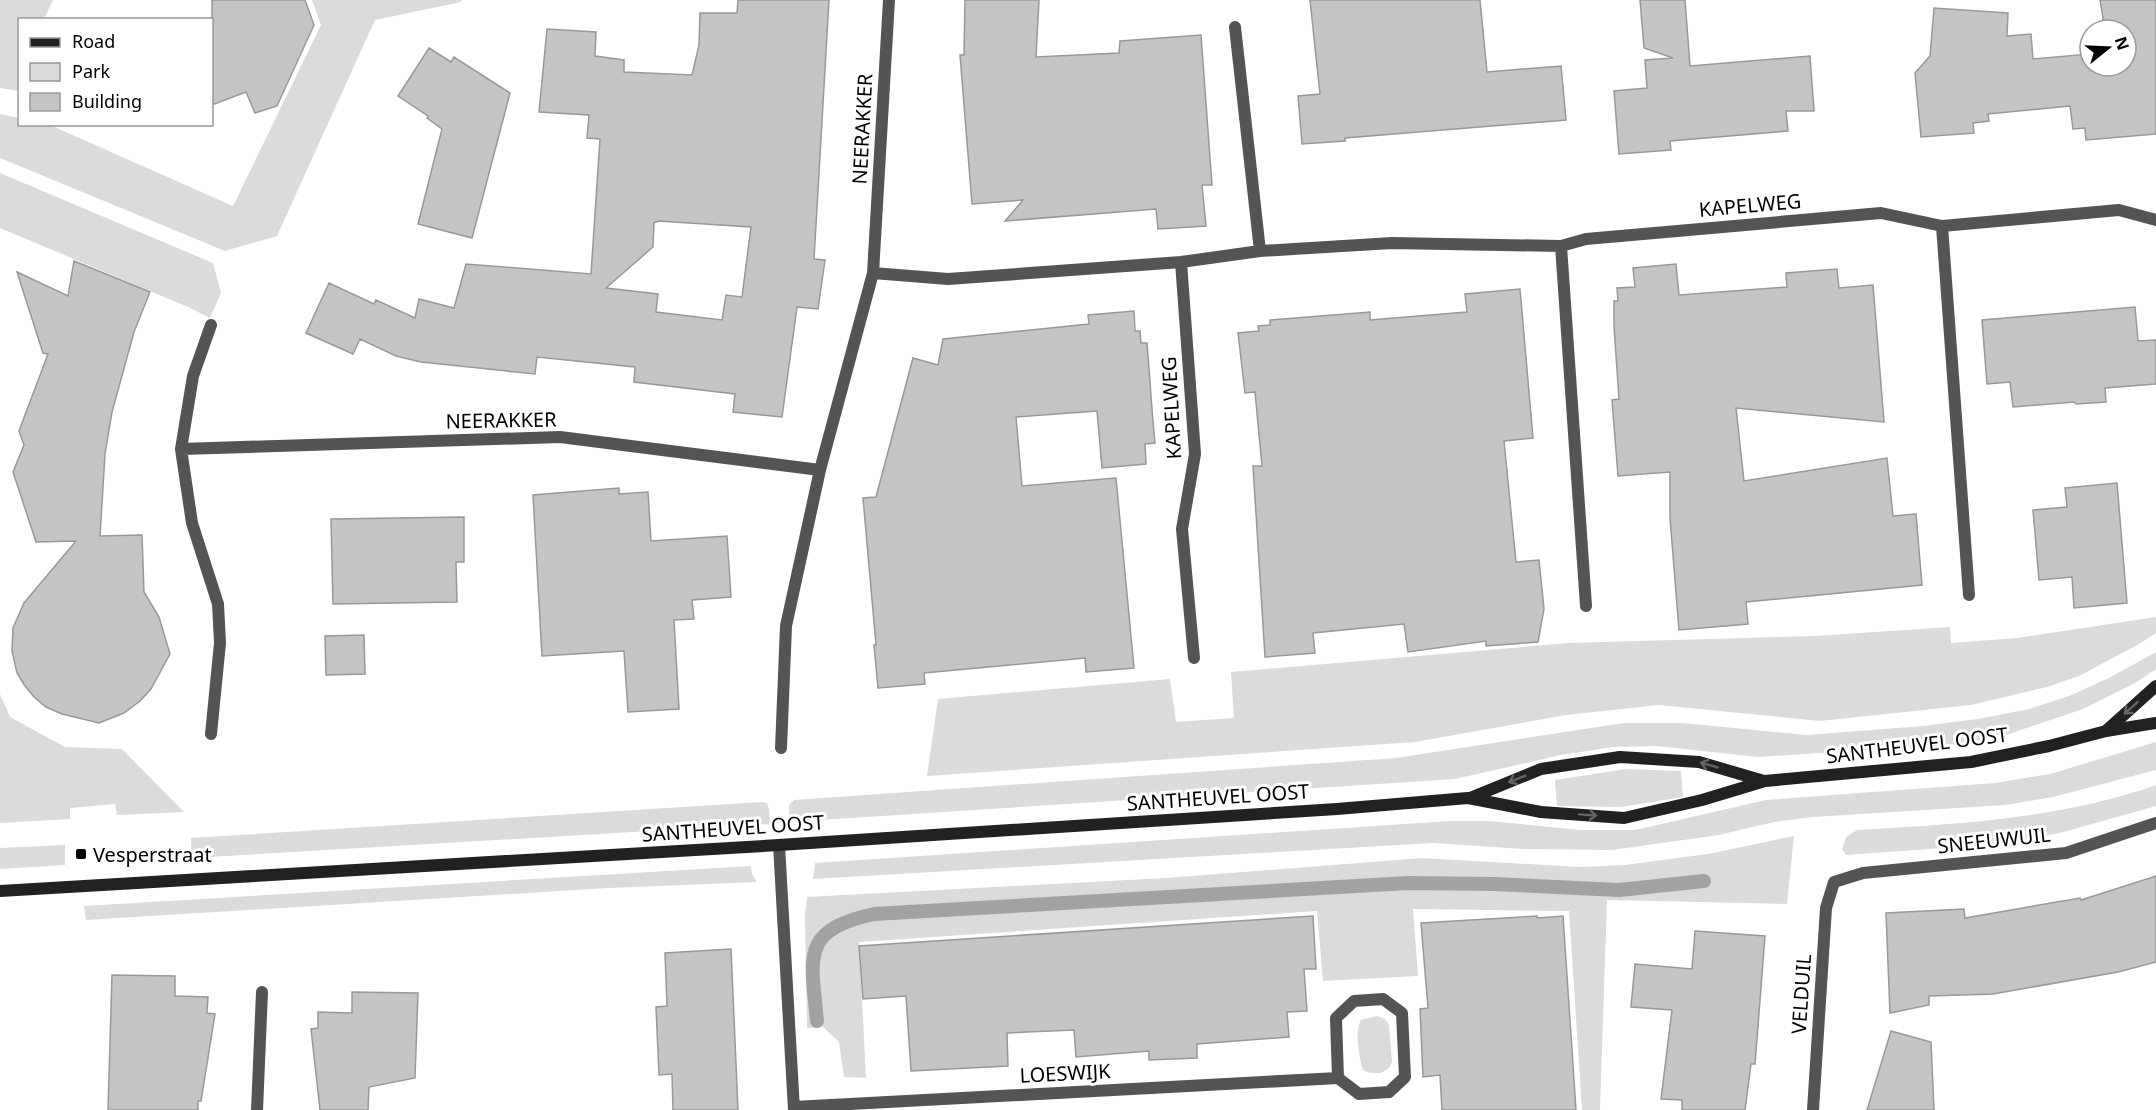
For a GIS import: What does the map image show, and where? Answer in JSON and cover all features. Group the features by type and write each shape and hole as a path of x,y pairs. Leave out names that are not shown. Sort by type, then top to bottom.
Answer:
{"street":[{"name":"NEERAKKER","path":"781,748 786,626 820,470 873,273 889,0"},
{"path":"1235,27 1260,251"},
{"name":"KAPELWEG","path":"873,273 948,279 1181,262 1260,251 1392,243 1561,246 1586,239 1881,213 1942,226 2119,210 2156,220"},
{"path":"1942,226 1969,594"},
{"path":"1561,246 1586,606"},
{"name":"KAPELWEG","path":"1181,262 1196,454 1182,529 1194,658"},
{"path":"211,325 193,375 181,449 192,523 218,604 220,643 211,734"},
{"name":"NEERAKKER","path":"181,449 560,437 820,470"},
{"name":"SANTHEUVEL OOST","path":"2106,731 2156,686"},
{"name":"SANTHEUVEL OOST","path":"0,891 779,845 1337,809 1468,798 1541,812 1624,818 1702,800 1765,781 1971,762 2049,746 2106,731 2156,723"},
{"name":"SANTHEUVEL OOST","path":"1468,798 1541,769 1620,757 1699,762 1765,781"},
{"name":"SNEEUWUIL","path":"1834,882 1863,873 2066,853 2156,823"},
{"name":"LOESWIJK","path":"779,845 794,1109 1338,1078"},
{"name":"VELDUIL","path":"1813,1110 1826,908 1834,882"},
{"path":"257,1110 262,992"},
{"path":"1383,999 1402,1013 1406,1077 1389,1092 1359,1094 1338,1078 1336,1018 1354,1001 1383,999"}],"green space":[{"path":"0,0 53,0 44,18 18,18 18,91 0,88"},
{"path":"312,0 462,0 375,20 277,236 225,251 0,158 0,114 18,118 18,126 52,126 233,206 321,25"},
{"path":"0,173 213,263 221,293 210,318 0,228"},
{"path":"2156,617 2156,633 2079,676 2047,687 1971,705 1820,721 1659,705 1566,715 1415,742 927,776 938,699 1170,679 1176,722 1234,718 1231,672 1569,643 1815,636 1950,627 1951,643 2017,638"},
{"path":"2156,652 2156,669 2135,683 2083,709 1997,738 1957,744 1758,757 1656,746 1613,747 1561,755 1455,779 789,822 789,805 794,800 1396,758 1624,723 1683,723 1807,735 1923,726 2029,709 2069,696 2109,678"},
{"path":"0,694 10,717 65,747 122,749 184,812 117,815 115,804 70,808 70,819 0,823"},
{"path":"2156,742 2156,770 2053,797 2005,805 1813,817 1774,822 1719,835 1612,850 1524,849 1433,843 813,879 815,863 1450,821 1489,821 1581,830 1635,830 1766,800 1995,783 2050,774"},
{"path":"1626,769 1681,771 1683,797 1621,807 1557,806 1555,780"},
{"path":"2156,785 2156,806 2060,833 2000,844 1846,855 1842,849 1846,837 1857,830 1971,822 2046,813 2083,806"},
{"path":"767,803 770,824 192,858 191,838"},
{"path":"1794,836 1787,904 1607,900 1600,1110 1582,1110 1569,911 1413,909 1418,976 1323,981 1317,911 859,942 866,1078 844,1077 839,1042 823,1027 807,1028 805,914 807,897 1166,878 1422,858 1579,867 1625,865 1708,854"},
{"path":"65,845 65,865 0,869 0,848"},
{"path":"751,866 752,874 757,882 608,888 86,920 84,906"},
{"path":"1377,1016 1385,1019 1389,1025 1392,1062 1389,1068 1381,1073 1370,1073 1363,1070 1358,1031 1361,1020"}],"building":[{"path":"212,0 305,0 314,25 277,106 255,113 246,92 213,105"},
{"path":"738,0 829,0 814,259 825,260 818,309 797,307 782,417 733,412 735,394 634,382 635,367 537,357 535,374 421,362 396,356 360,339 353,354 306,333 329,283 374,304 376,300 415,318 419,299 454,308 466,264 591,274 600,139 587,138 589,115 539,112 547,29 596,32 595,56 624,60 624,72 692,75 699,45 700,13 737,13","holes":["658,221 751,227 742,297 726,295 722,320 656,312 658,294 606,288 653,247 654,223"]},
{"path":"965,0 1039,0 1036,57 1119,53 1120,41 1201,35 1212,185 1202,185 1206,226 1158,229 1156,209 1005,221 1023,200 972,204 960,55 964,55"},
{"path":"1310,0 1480,0 1487,72 1561,66 1566,120 1345,138 1345,141 1302,144 1298,96 1320,94"},
{"path":"1640,0 1685,0 1690,66 1810,56 1814,111 1786,111 1788,131 1670,141 1671,150 1619,154 1614,91 1647,88 1645,60 1673,58 1644,48"},
{"path":"2100,0 2156,0 2156,134 2086,140 2085,128 2073,129 2070,106 1988,114 1989,121 1973,123 1974,133 1921,137 1915,73 1930,56 1934,8 2008,13 2007,36 2031,34 2033,59 2078,55 2078,78 2138,78 2138,18 2103,18"},
{"path":"429,48 451,62 454,57 510,93 472,238 418,224 442,129 427,118 428,116 398,96"},
{"path":"74,261 150,292 134,332 112,412 105,454 100,536 142,535 144,592 159,617 170,654 151,689 140,701 124,713 99,723 62,714 46,707 34,697 17,673 12,651 13,628 24,603 76,541 36,542 13,472 24,445 19,431 48,354 43,353 17,272 68,296"},
{"path":"1676,264 1679,295 1787,287 1786,273 1837,269 1839,288 1873,285 1884,422 1736,408 1744,481 1887,458 1893,516 1916,514 1922,585 1746,602 1748,624 1679,630 1670,518 1670,472 1618,476 1612,400 1619,399 1614,326 1614,301 1618,301 1617,288 1635,287 1633,268"},
{"path":"1520,289 1533,438 1504,441 1516,562 1539,560 1544,609 1538,642 1486,646 1486,641 1408,652 1404,624 1313,633 1315,653 1265,657 1253,466 1262,466 1255,392 1245,393 1238,333 1259,331 1258,326 1270,325 1270,320 1370,312 1370,320 1467,312 1465,294"},
{"path":"2135,307 2138,341 2156,340 2156,384 2105,388 2106,402 2013,407 2010,382 1987,384 1982,320"},
{"path":"1134,311 1135,331 1140,331 1141,343 1147,343 1155,443 1145,444 1146,464 1102,468 1097,411 1016,417 1022,486 1116,478 1134,668 1086,672 1085,658 924,673 925,684 878,688 863,498 876,497 913,358 938,365 943,339 1089,324 1088,315"},
{"path":"2117,483 2127,603 2074,608 2072,577 2039,580 2033,510 2067,507 2065,488"},
{"path":"619,488 619,494 648,492 651,541 727,536 731,597 692,600 694,619 674,620 679,709 628,712 624,651 542,656 533,495"},
{"path":"464,517 464,562 456,562 457,602 333,604 331,519"},
{"path":"364,635 365,674 326,675 325,636"},
{"path":"2156,876 2156,962 2118,972 1993,994 1929,996 1929,1005 1890,1013 1886,913 1964,909 1965,918 2080,898 2081,900"},
{"path":"1313,916 1316,969 1304,969 1307,1011 1287,1012 1289,1037 1197,1044 1197,1058 1149,1060 1149,1051 1076,1057 1074,1030 1007,1033 1008,1066 911,1071 906,996 863,999 859,946"},
{"path":"1537,916 1537,918 1563,916 1576,1110 1442,1110 1440,1075 1423,1077 1420,1009 1428,1008 1421,923"},
{"path":"1695,931 1765,936 1755,1064 1751,1064 1745,1110 1682,1110 1682,1100 1661,1099 1672,1010 1631,1007 1635,964 1692,969"},
{"path":"731,949 738,1110 673,1110 672,1074 659,1075 656,1007 667,1006 665,953"},
{"path":"112,975 175,976 175,996 208,997 207,1013 215,1014 198,1110 108,1110"},
{"path":"352,992 418,993 415,1078 369,1087 368,1110 320,1110 311,1029 318,1028 318,1012 352,1013"},
{"path":"1891,1031 1931,1042 1934,1110 1867,1110"}],"waterway":[{"path":"817,1021 813,980 816,949 822,938 833,928 874,914 1408,883 1494,884 1619,890 1704,881"}],"place":[{"name":"Vesperstraat","path":"81,854"}]}
